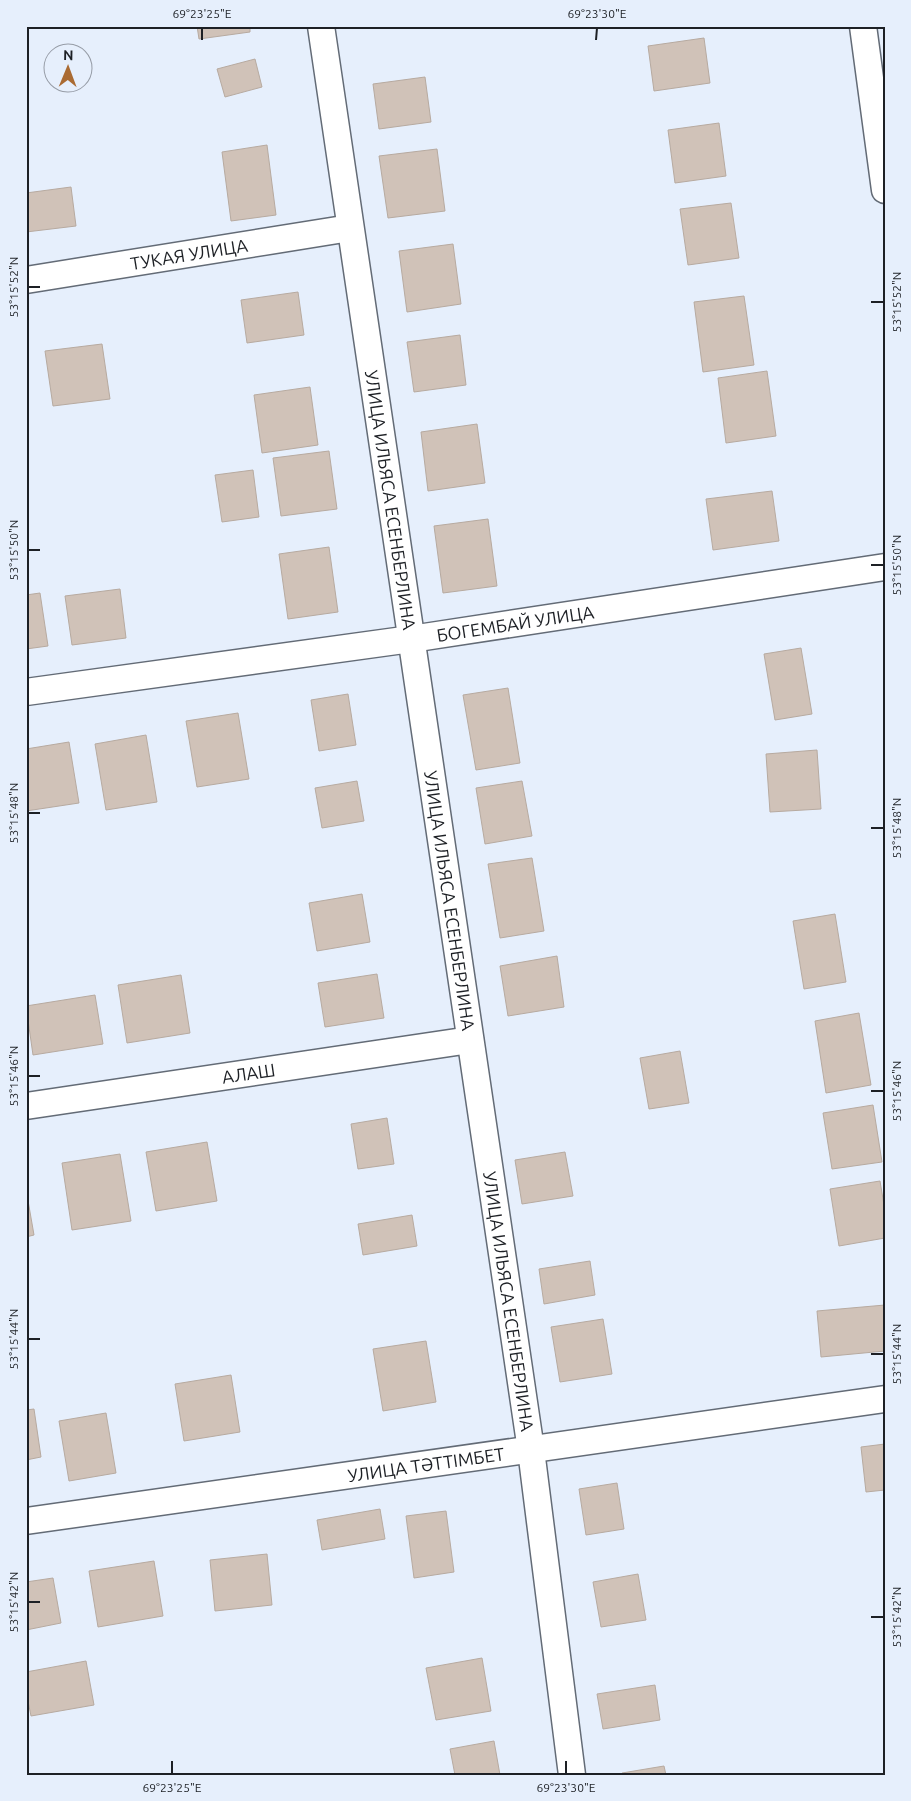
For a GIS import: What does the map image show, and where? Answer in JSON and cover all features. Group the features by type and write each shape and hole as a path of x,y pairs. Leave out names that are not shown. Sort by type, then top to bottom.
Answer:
{"street":[{"name":"УЛИЦА ИЛЬЯСА ЕСЕНБЕРЛИНА","path":"321,26 531,1450 572,1775"},
{"path":"862,26 885,190"},
{"name":"ТУКАЯ УЛИЦА","path":"26,280 350,228"},
{"name":"БОГЕМБАЙ УЛИЦА","path":"26,692 411,639 885,567"},
{"name":"АЛАШ","path":"26,1106 470,1040"},
{"name":"УЛИЦА ТӘТТІМБЕТ","path":"26,1521 885,1399"}],"building":[{"path":"197,26 250,26 250,32 199,39"},
{"path":"704,38 710,83 654,91 648,46"},
{"path":"255,59 262,87 225,97 217,69"},
{"path":"425,77 431,122 379,129 373,84"},
{"path":"719,123 726,176 675,183 668,130"},
{"path":"267,145 276,215 231,221 222,152"},
{"path":"437,149 445,211 388,218 379,156"},
{"path":"71,187 76,226 26,232 26,193"},
{"path":"731,203 739,258 688,265 680,209"},
{"path":"453,244 461,304 407,312 399,251"},
{"path":"298,292 304,335 247,343 241,300"},
{"path":"744,296 754,365 703,372 694,302"},
{"path":"460,335 466,385 414,392 407,342"},
{"path":"102,344 110,399 53,406 45,351"},
{"path":"767,371 776,436 726,443 718,378"},
{"path":"310,387 318,445 262,453 254,395"},
{"path":"477,424 485,483 428,491 421,432"},
{"path":"329,451 337,509 281,516 273,458"},
{"path":"253,470 259,517 222,522 215,475"},
{"path":"772,491 779,541 713,550 706,499"},
{"path":"488,519 497,586 443,593 434,526"},
{"path":"329,547 338,612 288,619 279,554"},
{"path":"120,589 126,638 72,645 65,596"},
{"path":"40,593 48,646 26,649 26,595"},
{"path":"801,648 812,714 775,720 764,654"},
{"path":"508,688 520,763 476,770 463,695"},
{"path":"348,694 356,745 319,751 311,700"},
{"path":"238,713 249,779 197,787 186,721"},
{"path":"146,735 157,802 106,810 95,744"},
{"path":"69,742 79,803 26,811 26,749"},
{"path":"817,750 821,809 770,812 766,754"},
{"path":"357,781 364,821 322,828 315,788"},
{"path":"522,781 532,836 485,844 476,788"},
{"path":"532,858 544,931 500,938 488,864"},
{"path":"362,894 370,942 317,951 309,903"},
{"path":"835,914 846,982 804,989 793,921"},
{"path":"557,956 564,1007 508,1016 500,966"},
{"path":"377,974 384,1018 325,1027 318,983"},
{"path":"181,975 190,1033 127,1043 118,985"},
{"path":"95,995 103,1044 33,1055 26,1006"},
{"path":"859,1013 871,1085 826,1093 815,1021"},
{"path":"680,1051 689,1103 649,1109 640,1058"},
{"path":"873,1105 882,1162 832,1169 823,1113"},
{"path":"387,1118 394,1164 358,1169 351,1124"},
{"path":"207,1142 217,1201 156,1211 146,1152"},
{"path":"565,1152 573,1196 522,1204 515,1160"},
{"path":"120,1154 131,1221 72,1230 62,1163"},
{"path":"880,1181 885,1211 885,1238 839,1246 830,1189"},
{"path":"26,1189 34,1235 26,1237"},
{"path":"412,1215 417,1246 363,1255 358,1224"},
{"path":"590,1261 595,1295 544,1304 539,1269"},
{"path":"885,1305 885,1351 821,1357 817,1311"},
{"path":"603,1319 612,1374 560,1382 551,1327"},
{"path":"426,1341 436,1402 383,1411 373,1349"},
{"path":"231,1375 240,1432 184,1441 175,1384"},
{"path":"34,1409 41,1457 26,1460 26,1410"},
{"path":"106,1413 116,1473 69,1481 59,1421"},
{"path":"885,1444 885,1490 866,1492 861,1447"},
{"path":"617,1483 624,1529 586,1535 579,1489"},
{"path":"380,1509 385,1539 322,1550 317,1520"},
{"path":"446,1511 454,1572 414,1578 406,1516"},
{"path":"267,1554 272,1605 215,1611 210,1560"},
{"path":"154,1561 163,1616 98,1627 89,1571"},
{"path":"638,1574 646,1620 601,1627 593,1582"},
{"path":"53,1578 61,1623 26,1630 26,1582"},
{"path":"482,1658 491,1711 436,1720 426,1668"},
{"path":"86,1661 94,1705 31,1716 26,1691 26,1672"},
{"path":"655,1685 660,1720 603,1729 597,1694"},
{"path":"494,1741 500,1775 455,1775 450,1749"},
{"path":"664,1766 666,1775 622,1775 622,1773"}]}
